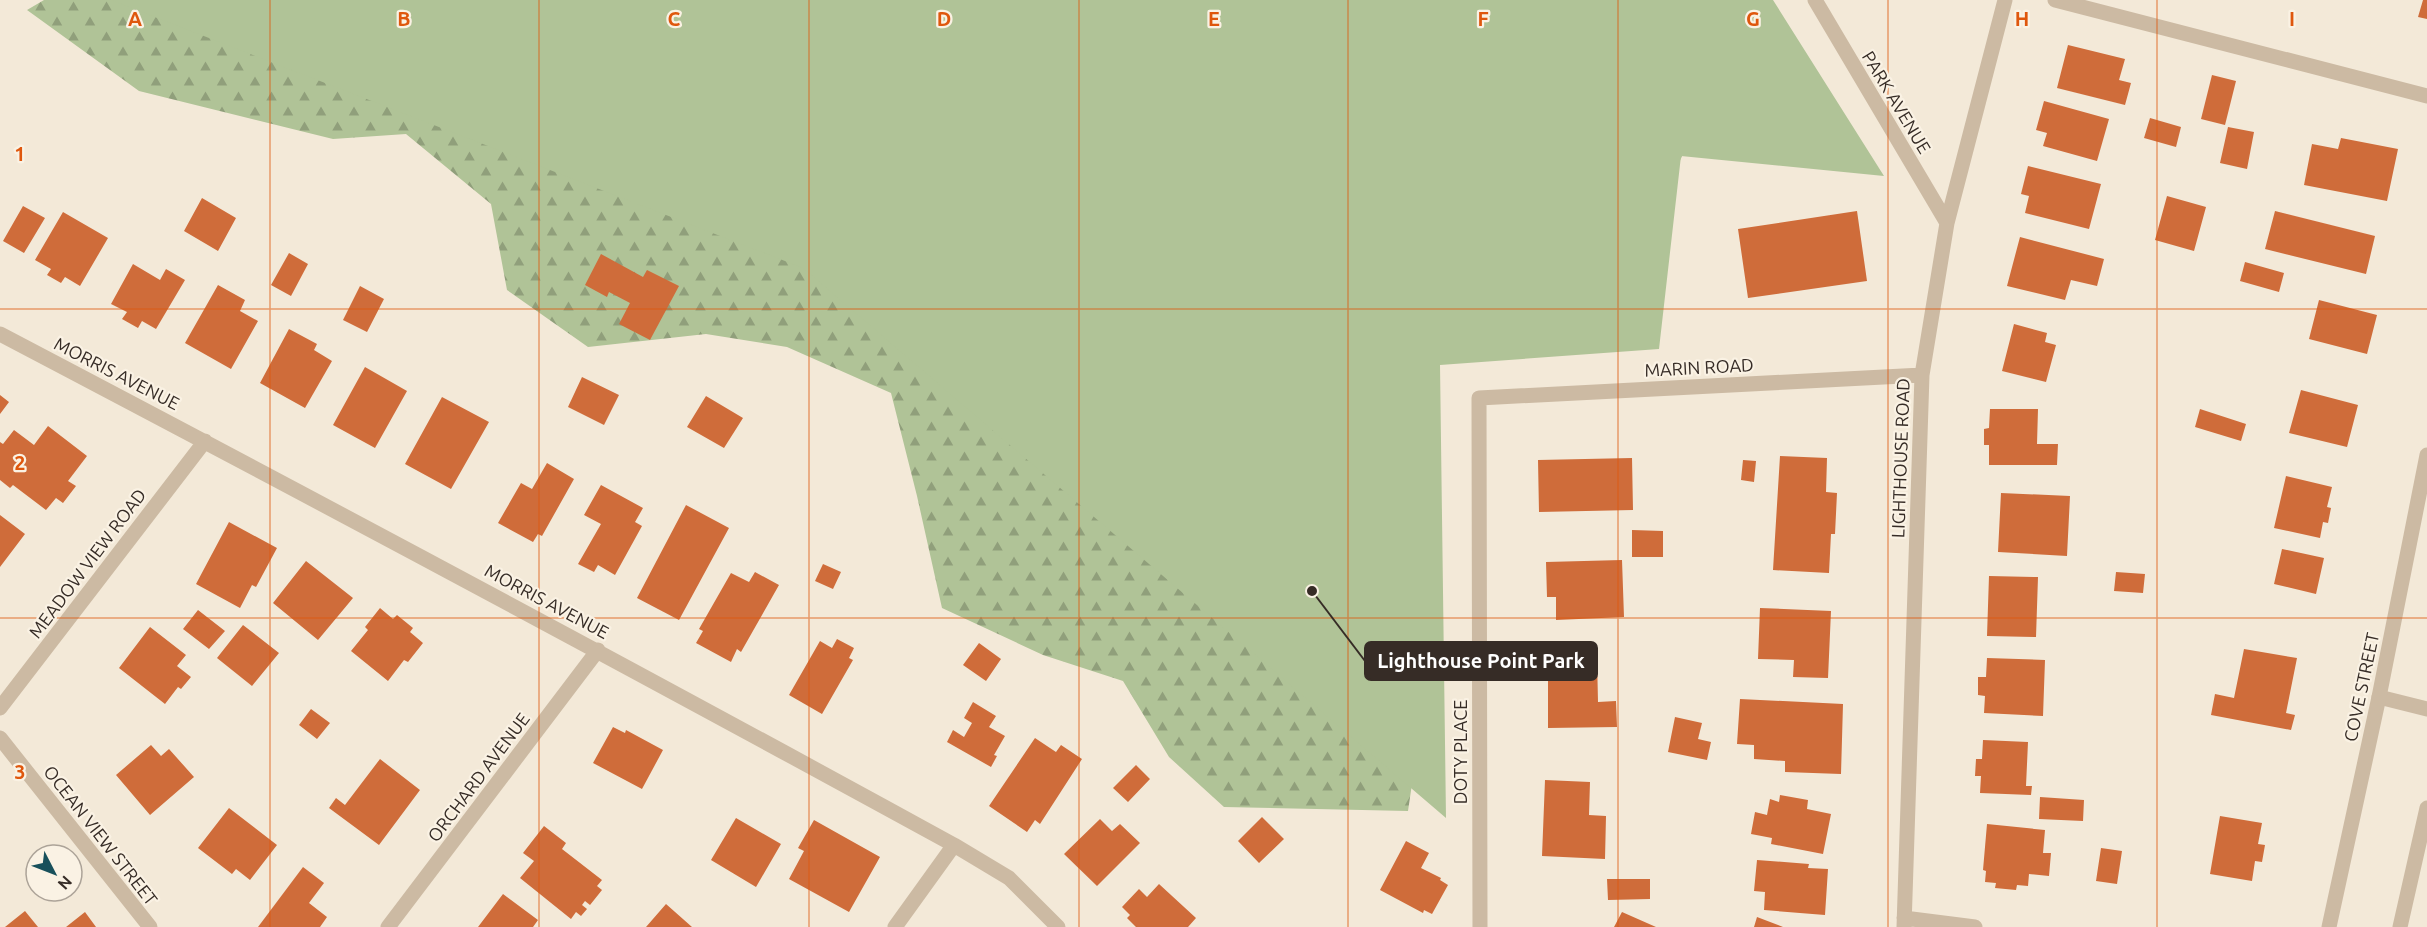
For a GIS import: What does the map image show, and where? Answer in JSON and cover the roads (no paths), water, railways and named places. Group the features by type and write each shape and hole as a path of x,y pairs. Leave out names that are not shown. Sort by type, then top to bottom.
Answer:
{"street":[{"name":"PARK AVENUE","path":"1815,0 1947,223"},
{"name":"LIGHTHOUSE ROAD","path":"1904,923 1922,375 1947,223 2005,0"},
{"path":"2055,0 2427,96"},
{"name":"MORRIS AVENUE","path":"0,334 598,650 954,845 1009,878 1058,927"},
{"name":"MARIN ROAD","path":"1479,398 1922,375"},
{"name":"DOTY PLACE","path":"1479,398 1480,927"},
{"name":"MEADOW VIEW ROAD","path":"0,708 205,441"},
{"name":"COVE STREET","path":"2330,927 2427,455"},
{"name":"ORCHARD AVENUE","path":"388,927 598,650"},
{"path":"2379,697 2427,709"},
{"name":"OCEAN VIEW STREET","path":"0,738 150,927"},
{"path":"2400,927 2427,808"},
{"path":"896,927 954,845"},
{"path":"1904,923 1975,927"}],"place":[{"name":"Lighthouse Point Park","path":"1312,591"}]}
